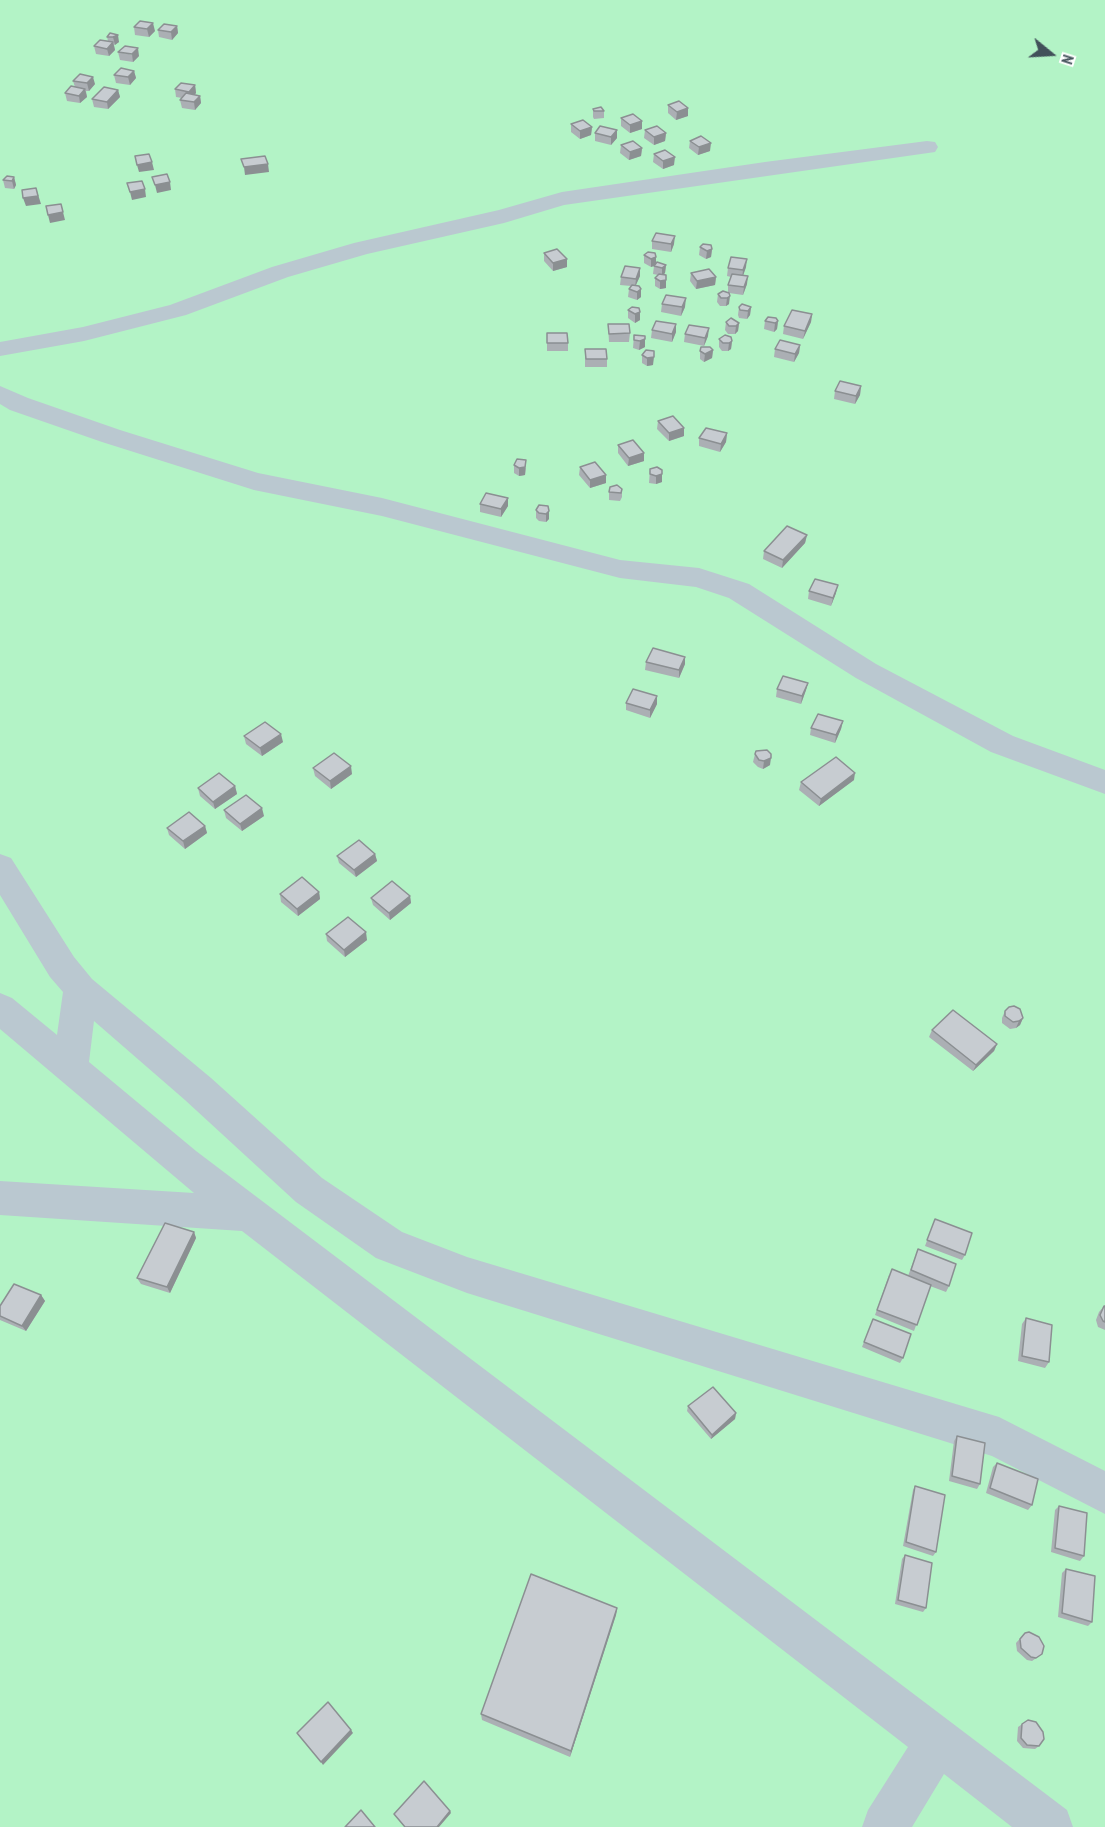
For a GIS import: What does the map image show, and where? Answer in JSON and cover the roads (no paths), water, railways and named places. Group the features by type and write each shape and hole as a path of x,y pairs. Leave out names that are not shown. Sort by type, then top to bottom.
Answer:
{"street":[{"path":"0,349 84,334 178,310 280,272 362,248 504,216 562,199 611,194 765,168 927,147"},
{"path":"0,394 19,404 111,436 254,481 382,507 620,569 699,578 739,591 866,671 1002,744 1105,782"},
{"path":"0,867 62,967 80,989 198,1089 309,1190 390,1245 467,1275 999,1438 1105,1494"},
{"path":"71,1068 80,989"},
{"path":"0,1008 183,1163 1050,1827"},
{"path":"0,1198 249,1214"},
{"path":"885,1827 938,1741"}]}
